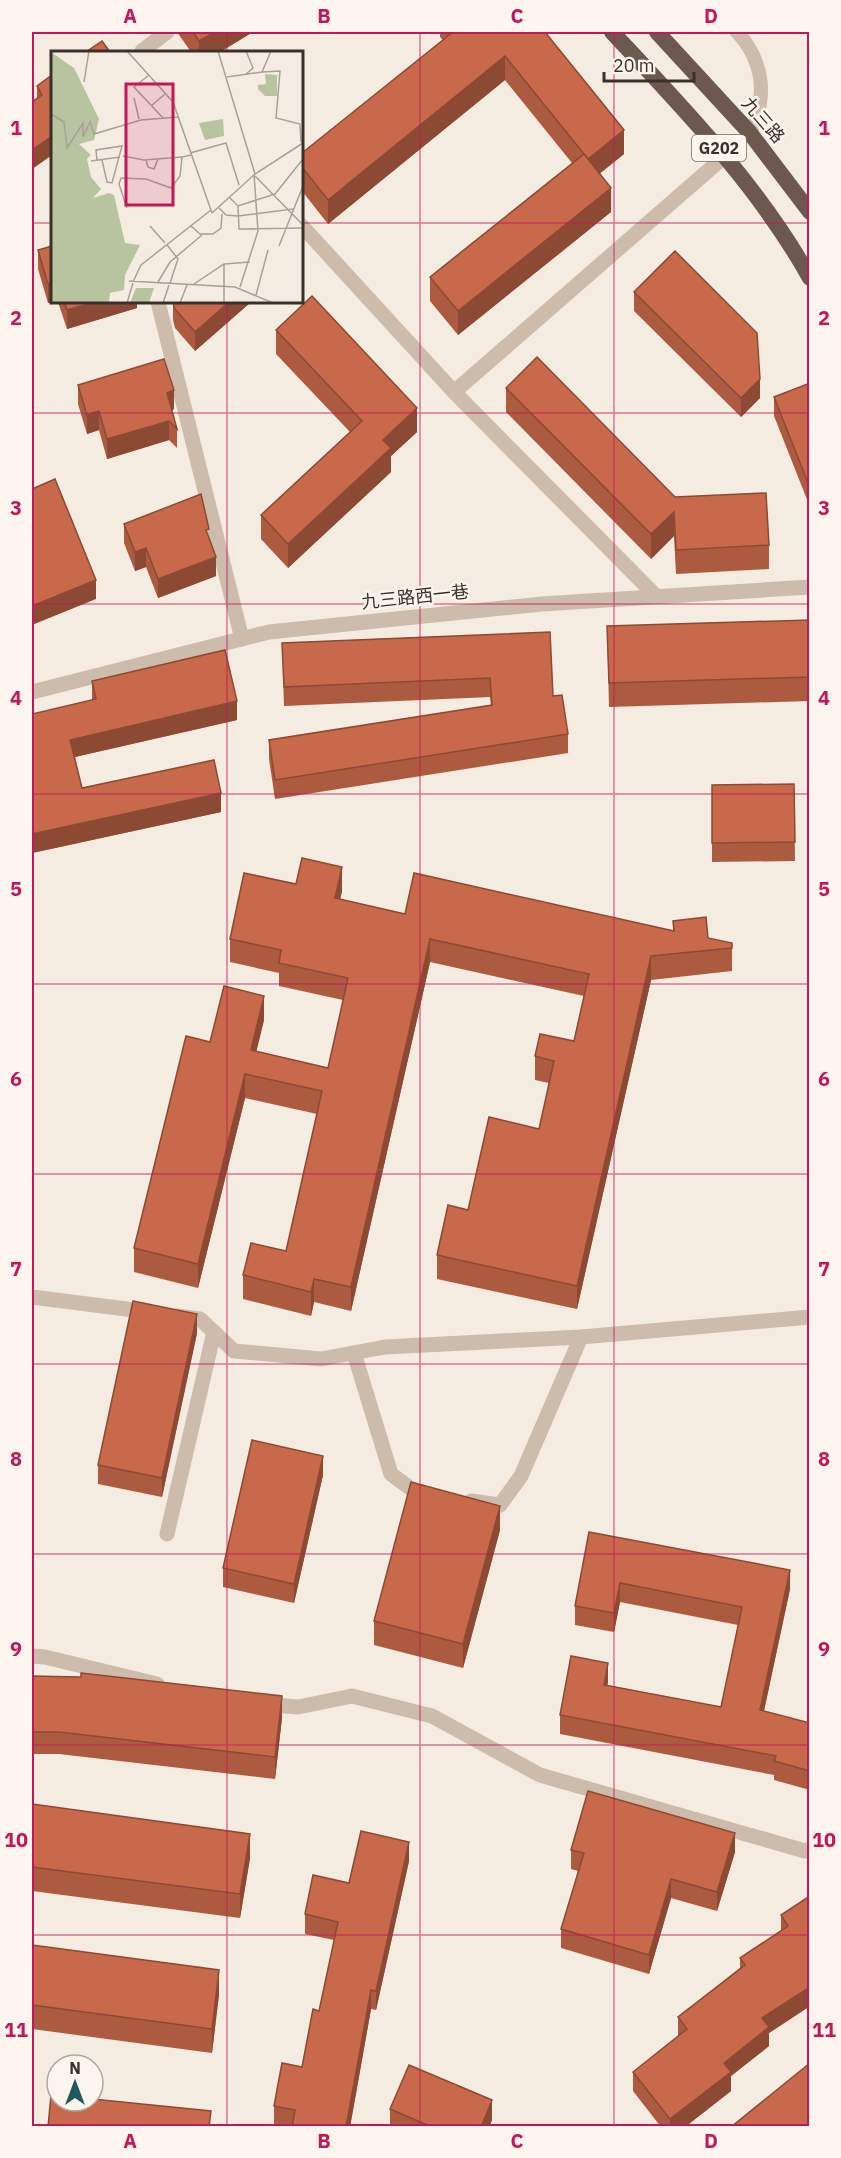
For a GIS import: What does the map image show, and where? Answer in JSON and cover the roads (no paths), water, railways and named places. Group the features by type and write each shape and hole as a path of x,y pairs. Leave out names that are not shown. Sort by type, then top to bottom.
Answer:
{"highway":[{"name":"G202","path":"612,32 725,156 774,220 810,278"},
{"name":"九三路","path":"657,32 750,133 810,212"}],"street":[{"path":"142,51 166,32"},
{"path":"454,392 725,156"},
{"path":"303,227 454,392 656,596"},
{"path":"158,303 242,639"},
{"name":"九三路西一巷","path":"32,692 269,632 542,604 810,586"},
{"path":"32,1297 200,1319 234,1351 321,1359 385,1347 580,1337 810,1317"},
{"path":"167,1534 214,1332"},
{"path":"354,1353 392,1474 417,1494 500,1505 521,1476 580,1337"},
{"path":"32,1656 45,1657 167,1687"},
{"path":"244,1703 298,1707 352,1696 432,1716 540,1775 805,1851 810,1849"}],"lane":[{"path":"737,32 758,66 763,90 759,115 750,133"}]}
